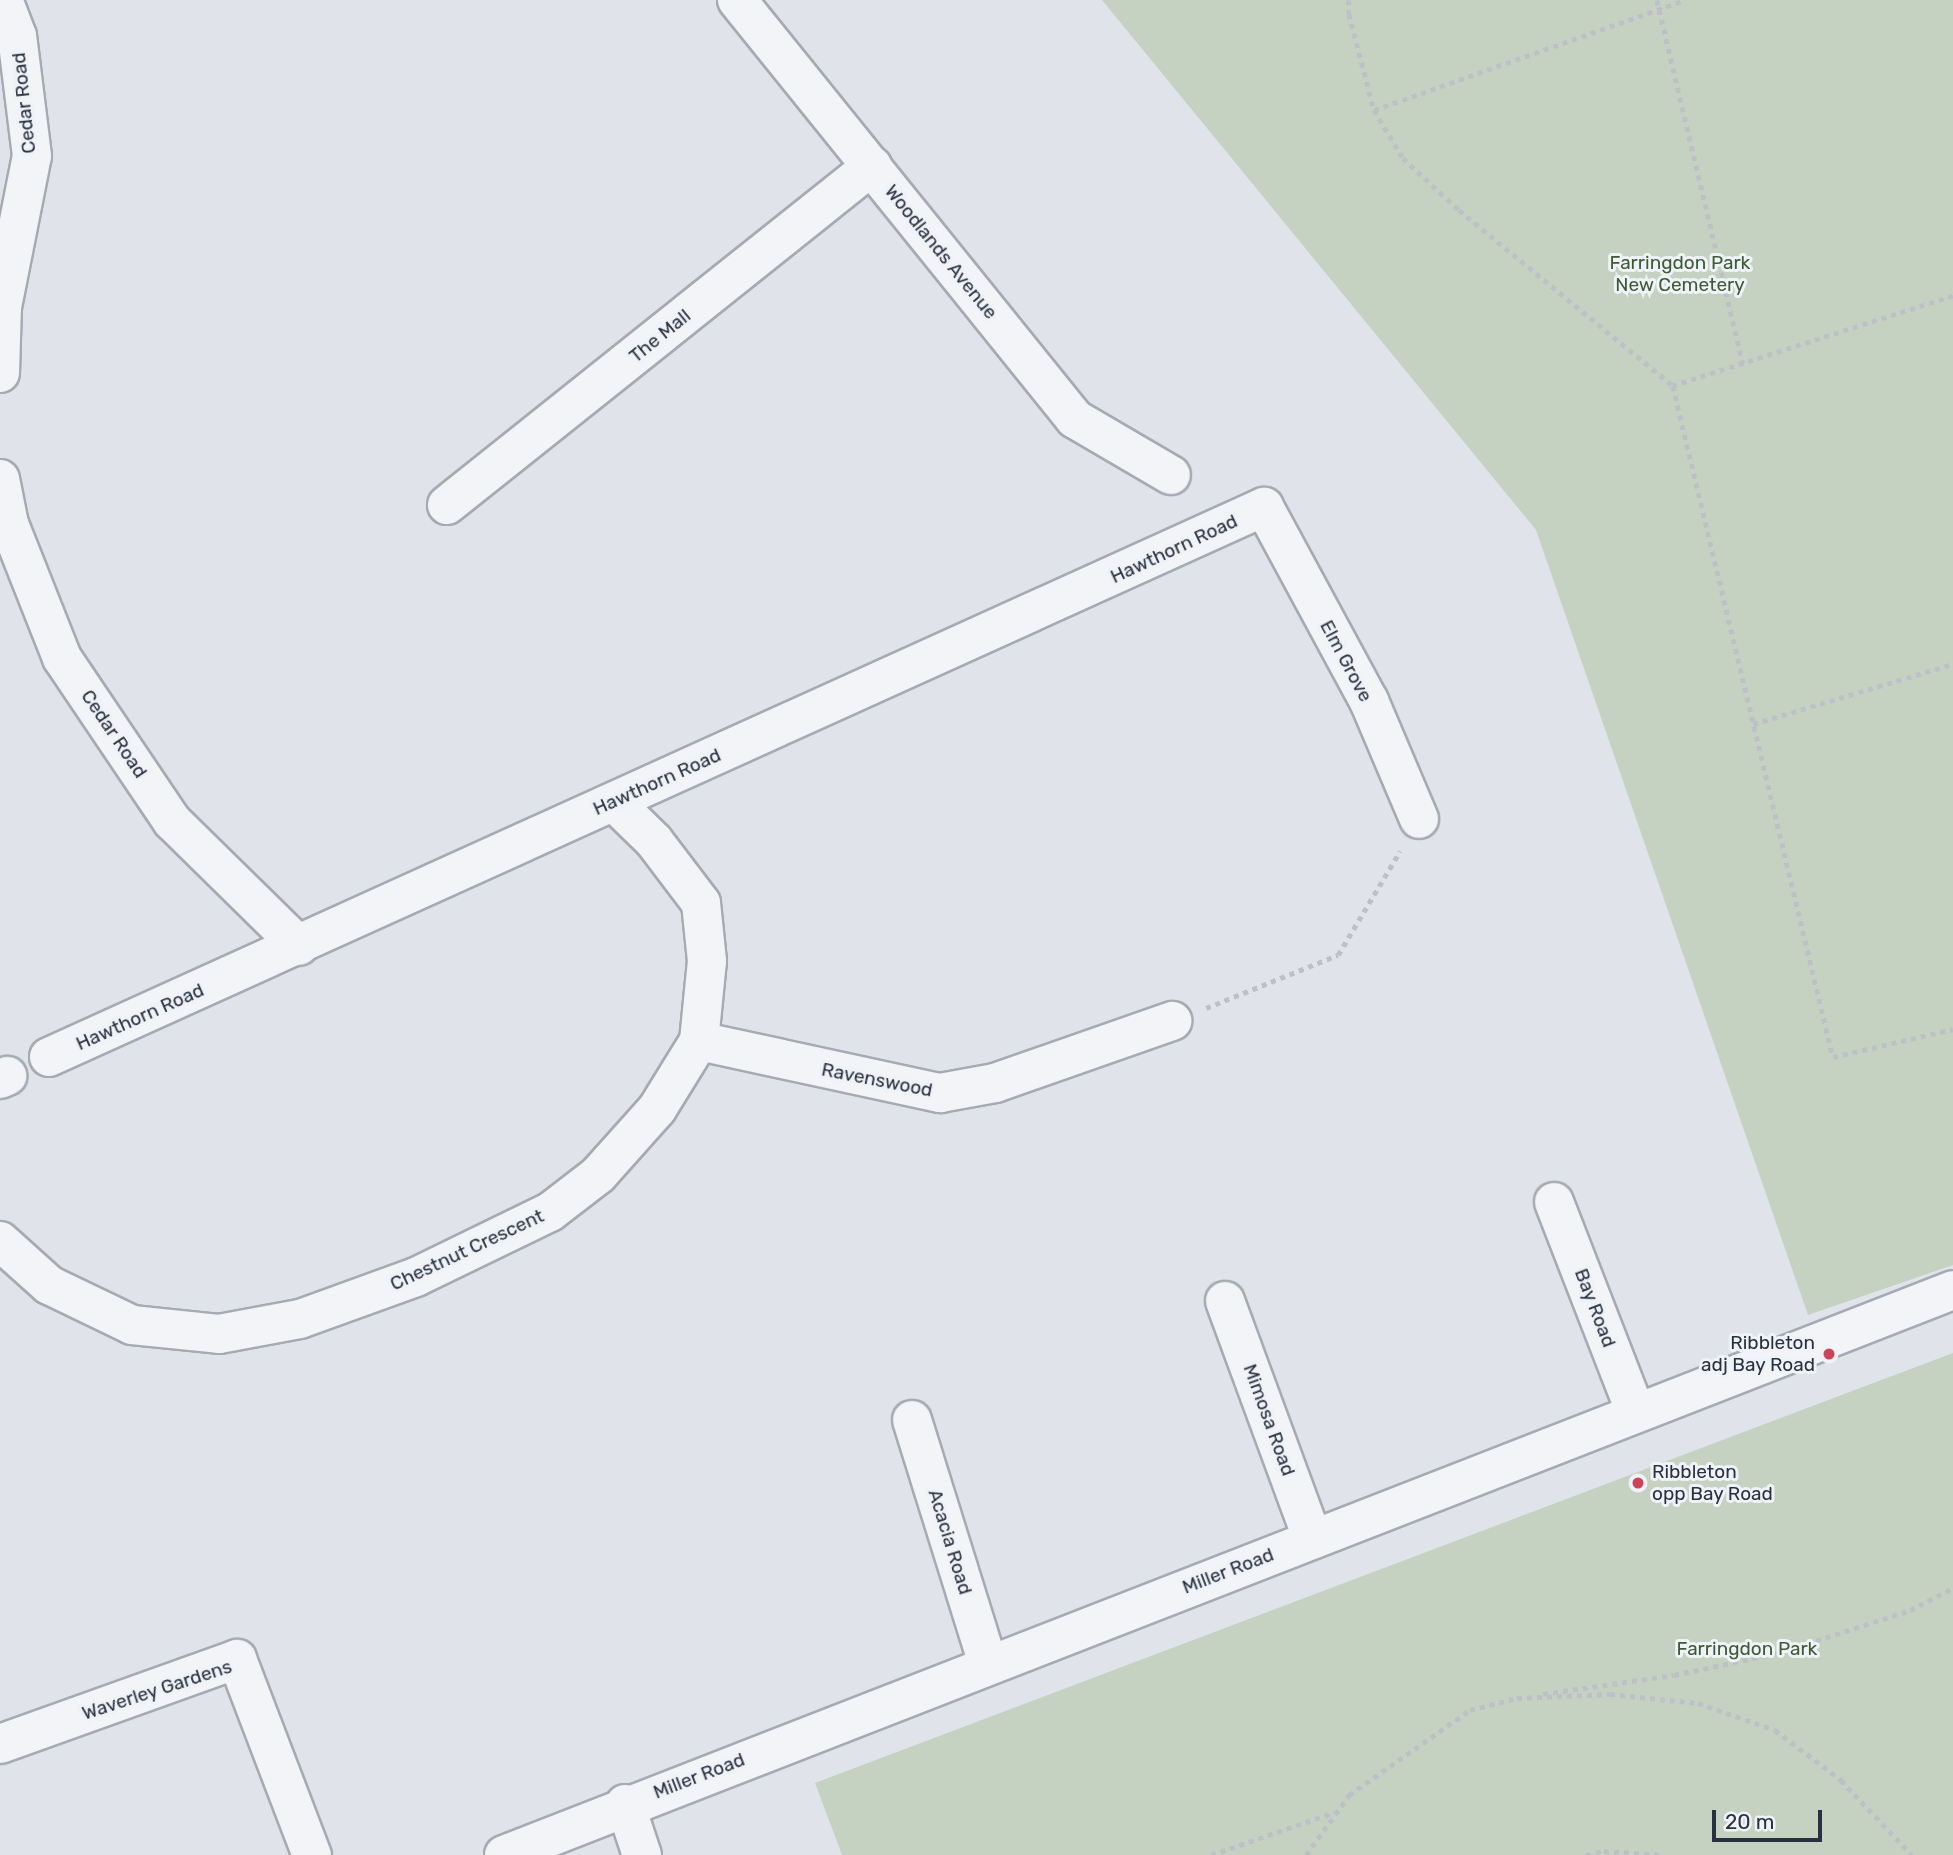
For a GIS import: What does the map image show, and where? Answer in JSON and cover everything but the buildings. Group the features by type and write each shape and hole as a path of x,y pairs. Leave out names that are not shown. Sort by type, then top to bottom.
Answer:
{"street":[{"name":"Cedar Road","path":"0,373 2,307 32,156 17,36 3,0"},
{"name":"Woodlands Avenue","path":"737,0 1075,419 1171,475"},
{"name":"The Mall","path":"447,505 872,166"},
{"name":"Cedar Road","path":"0,478 9,524 62,658 172,821 299,946"},
{"name":"Hawthorn Road","path":"49,1057 1264,507"},
{"name":"Elm Grove","path":"1264,507 1369,701 1419,819"},
{"name":"Chestnut Crescent","path":"0,1241 49,1285 132,1325 219,1334 300,1319 416,1277 550,1212 598,1175 657,1109 699,1041 707,961 701,902 654,841 614,802"},
{"name":"Ravenswood","path":"699,1041 940,1093 995,1083 1172,1021"},
{"name":"Bay Road","path":"1554,1202 1636,1413"},
{"name":"Miller Road","path":"504,1855 625,1804 1953,1290"},
{"name":"Mimosa Road","path":"1225,1301 1312,1538"},
{"name":"Acacia Road","path":"912,1420 988,1664"},
{"name":"Waverley Gardens","path":"0,1744 237,1659 312,1855"},
{"path":"625,1804 642,1855"}],"path":[{"path":"1349,0 1374,110 1403,158 1459,210 1673,386 1833,1057 1953,1029"},
{"path":"1657,0 1743,363"},
{"path":"1374,110 1685,0"},
{"path":"1673,386 1953,296"},
{"path":"1753,724 1953,664"},
{"path":"1172,1021 1338,955 1419,819"},
{"path":"1307,1855 1349,1795 1433,1731 1470,1710 1517,1698 1674,1675 1778,1653 1910,1610 1953,1588"},
{"path":"1517,1698 1610,1694 1698,1703 1775,1730 1842,1780 1912,1855"},
{"path":"1211,1855 1336,1812"},
{"path":"1586,1855 1664,1855"}],"green space":[{"name":"Farringdon Park New Cemetery","path":"1102,0 1953,0 1953,1265 1808,1315 1536,530"},
{"name":"Farringdon Park","path":"1953,1353 1953,1855 842,1855 815,1783"}],"place":[{"name":"Ribbleton adj Bay Road","path":"1829,1354"},
{"name":"Ribbleton opp Bay Road","path":"1638,1483"}]}
